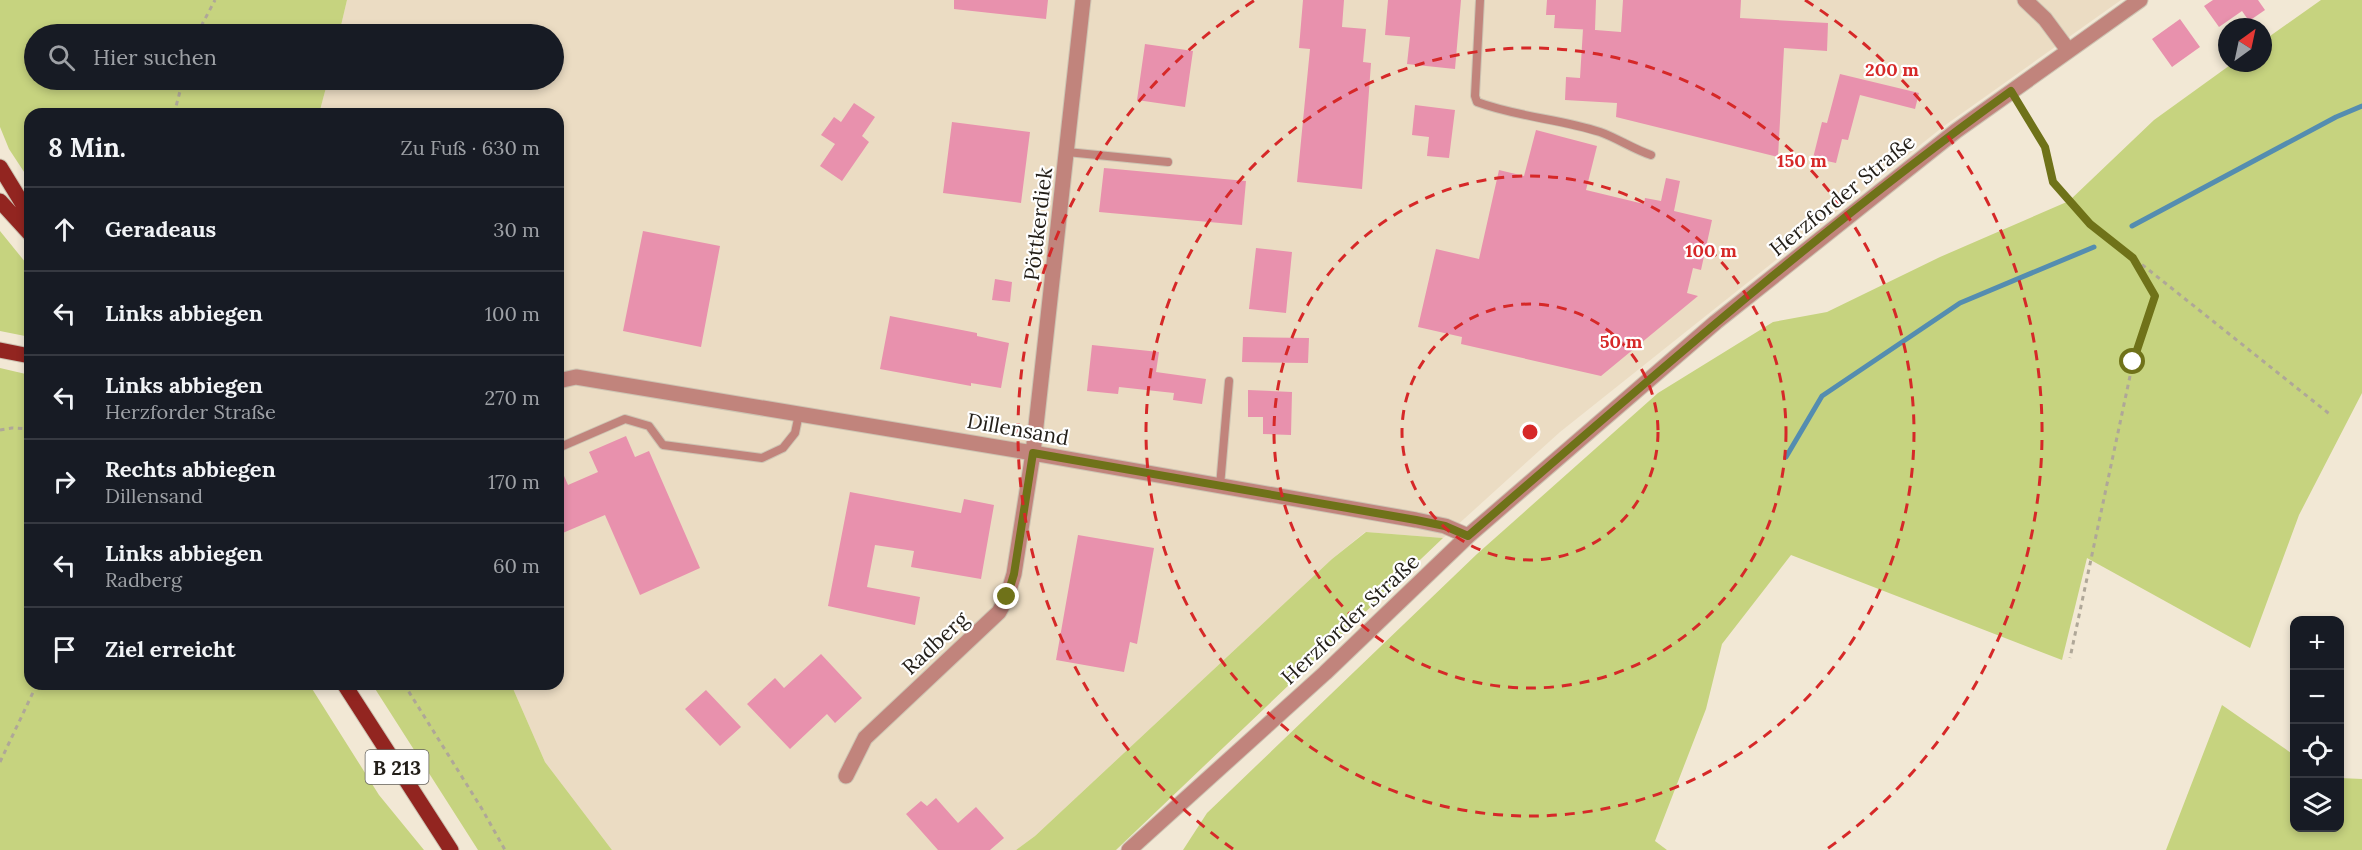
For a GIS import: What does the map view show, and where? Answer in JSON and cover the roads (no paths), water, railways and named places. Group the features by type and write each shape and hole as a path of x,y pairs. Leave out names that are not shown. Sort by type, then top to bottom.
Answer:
{"main road":[{"path":"0,167 24,206"},
{"path":"0,201 24,227"},
{"path":"0,350 24,355"},
{"name":"B 213","path":"348,690 451,850"}],"street":[{"name":"Pöttkerdiek","path":"1033,453 1083,0"},
{"path":"2025,0 2045,19 2068,50"},
{"name":"Herzforder Straße","path":"1130,850 1325,673 1468,536 1716,322 1956,131 2140,0"},
{"name":"Dillensand","path":"564,380 576,377 1033,453 1416,520 1445,526 1468,536"},
{"name":"Radberg","path":"846,776 865,738 999,612 1007,597 1014,574 1033,453"}],"lane":[{"path":"1480,0 1475,96 1477,102 1602,132 1632,149 1650,155"},
{"path":"1067,152 1168,162"},
{"path":"1220,486 1229,381"},
{"path":"564,445 625,419 650,426 663,445 762,458 783,448 795,433 799,413"}],"waterway":[{"path":"2132,226 2336,117 2362,106"},
{"path":"1786,457 1822,396 1960,303 2094,247"}]}
